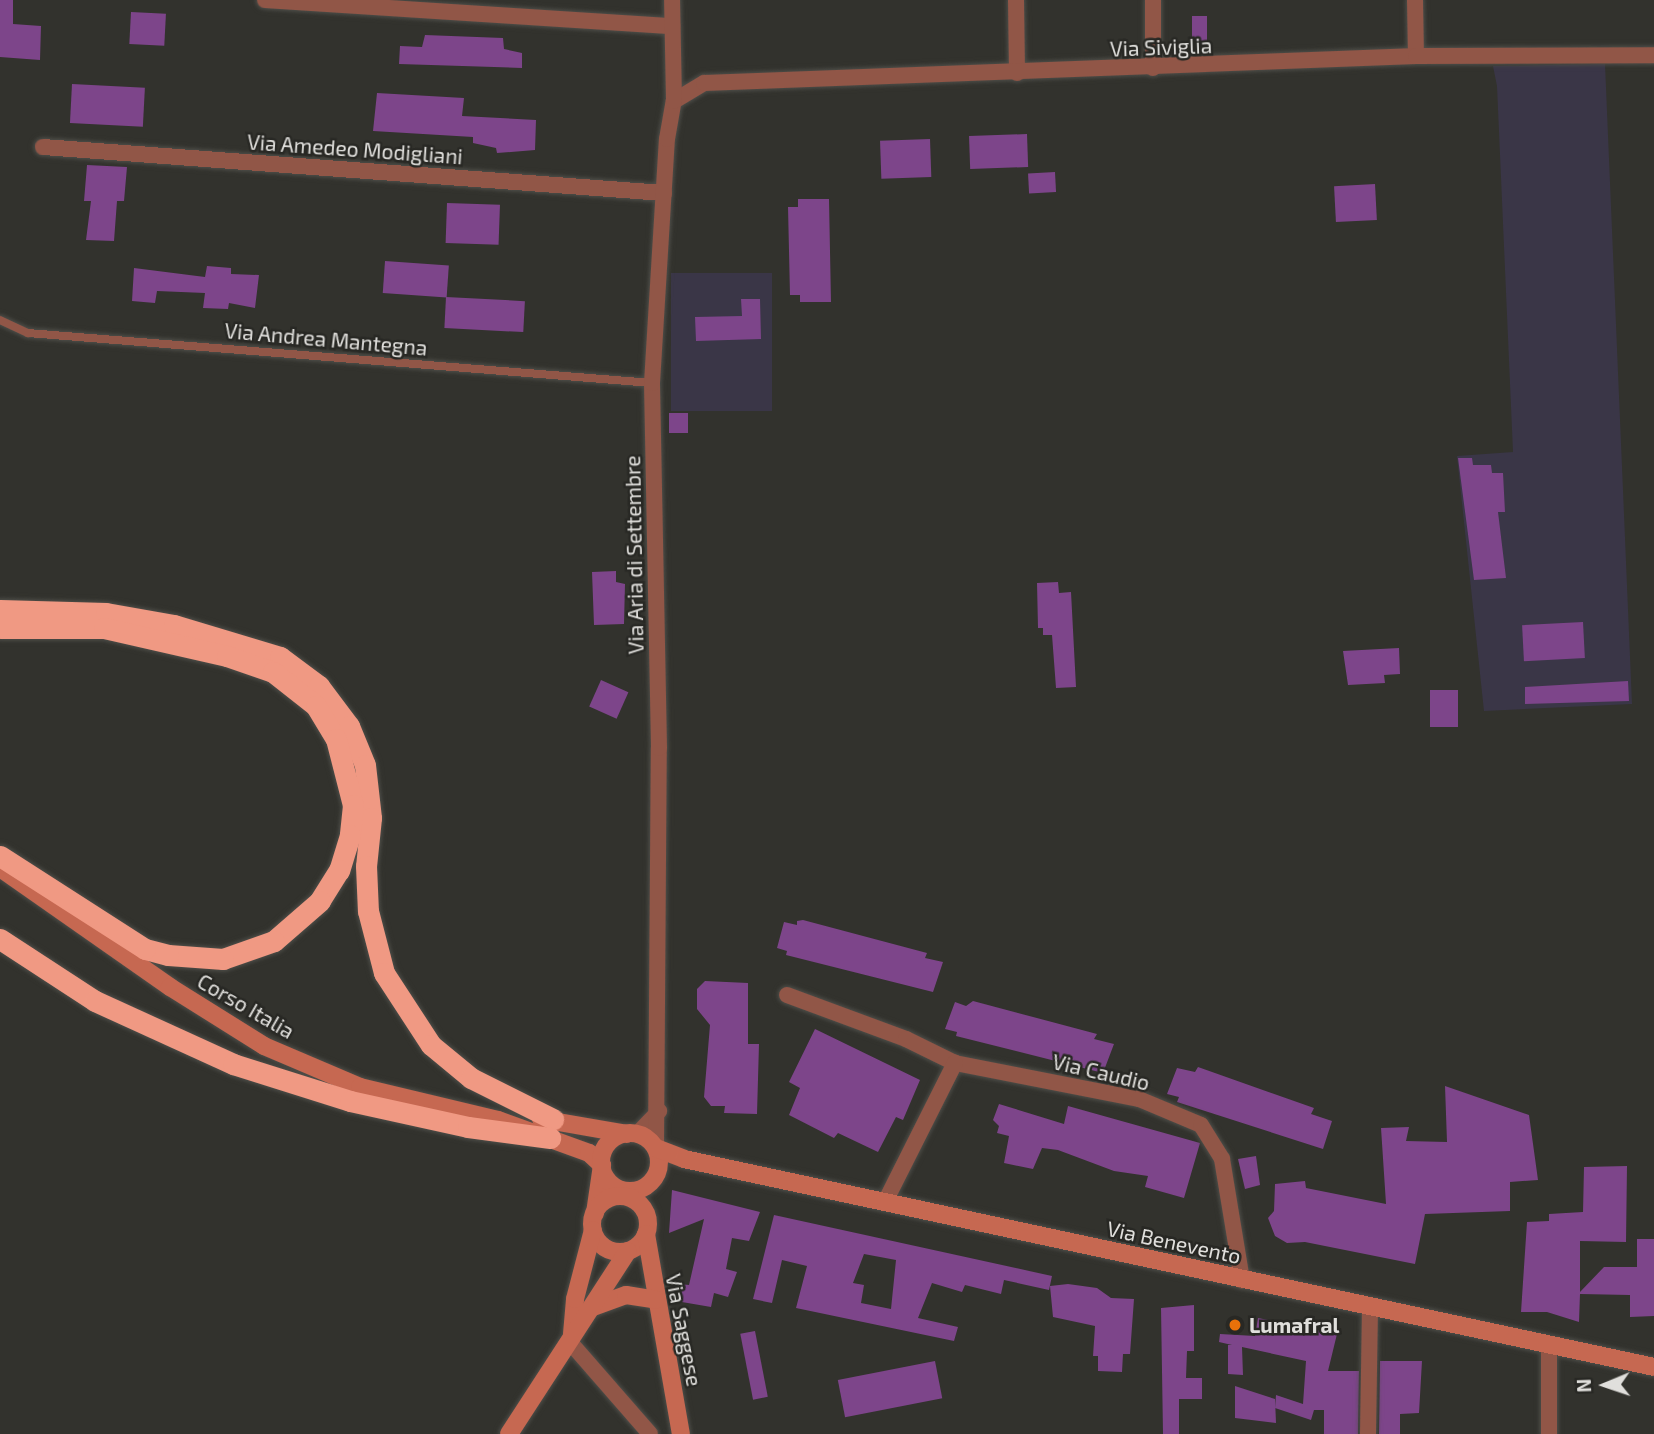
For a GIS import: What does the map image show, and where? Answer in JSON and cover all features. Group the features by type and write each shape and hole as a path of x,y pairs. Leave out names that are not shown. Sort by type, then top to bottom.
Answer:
{"highway":[{"path":"0,610 94,612 174,625 280,657 319,686 349,726 365,765 371,818 366,866 368,911 384,973 431,1045 471,1079 551,1128"},
{"path":"0,628 104,628 228,656 272,672 316,706 337,739 353,805 350,835 338,870 320,901 274,941 223,959 145,949 0,856"},
{"path":"0,939 95,1001 233,1064 350,1101 468,1127 551,1128"}],"main road":[{"name":"Corso Italia","path":"0,868 170,987 264,1046 360,1087 498,1119 551,1128"},
{"path":"509,1434 570,1337 593,1307 628,1251 647,1228 658,1171 656,1148 632,1134 551,1128"},
{"path":"551,1128 602,1165 609,1181 623,1190 640,1189 658,1171 684,1159"},
{"path":"570,1337 577,1287 594,1221 602,1165 610,1142 632,1134"},
{"name":"Via Benevento","path":"656,1148 684,1159 1654,1367"},
{"path":"594,1221 613,1198 629,1198 642,1207 647,1228"},
{"path":"594,1221 610,1250 628,1251"},
{"name":"Via Saggese","path":"647,1228 656,1300 681,1434"},
{"path":"628,1251 656,1300"},
{"path":"593,1307 626,1295 656,1300"}],"street":[{"path":"265,0 672,26"},
{"name":"Via Aria di Settembre","path":"656,1148 659,1111 659,748 652,383 664,193 674,100 671,0"},
{"path":"1016,0 1017,72"},
{"path":"1153,0 1153,68"},
{"path":"1415,0 1416,56"},
{"name":"Via Siviglia","path":"674,100 704,83 1416,56 1654,55"},
{"name":"Via Amedeo Modigliani","path":"43,147 664,193"},
{"name":"Via Caudio","path":"787,995 906,1039 955,1063 1139,1099 1201,1125 1222,1159 1242,1280"},
{"path":"885,1202 955,1063"},
{"path":"632,1134 659,1111"},
{"path":"1368,1434 1370,1308"},
{"path":"570,1337 650,1434"},
{"path":"1549,1345 1549,1434"}],"lane":[{"name":"Via Andrea Mantegna","path":"0,320 28,333 652,383"}],"shaded area":[{"path":"1605,64 1632,704 1484,711 1457,456 1513,452 1497,86 1493,66"},
{"path":"671,273 772,273 772,411 671,411"}],"building":[{"path":"0,0 13,0 13,24 41,26 40,60 0,57"},
{"path":"131,12 166,14 164,46 129,44"},
{"path":"1192,16 1207,16 1207,50 1192,50"},
{"path":"425,35 503,38 504,49 522,53 522,68 399,64 400,46 422,47"},
{"path":"72,84 145,88 143,127 70,123"},
{"path":"377,93 464,98 462,116 536,120 535,150 497,153 496,148 473,143 473,137 373,131"},
{"path":"1027,134 1028,167 970,169 969,136"},
{"path":"930,139 931,177 881,179 880,141"},
{"path":"87,165 127,167 124,201 117,201 114,241 86,240 91,201 84,201"},
{"path":"1055,172 1056,192 1029,193 1028,173"},
{"path":"1375,184 1377,220 1336,222 1334,186"},
{"path":"798,199 829,199 831,302 800,302 800,295 790,295 788,207 798,207"},
{"path":"447,203 500,205 499,245 446,243"},
{"path":"385,261 449,265 447,297 383,293"},
{"path":"207,266 231,268 231,274 259,275 255,308 229,303 228,309 203,308 205,293 157,291 155,303 132,301 134,268 205,277"},
{"path":"446,297 525,301 523,332 444,328"},
{"path":"741,299 760,299 761,339 696,341 695,317 742,316"},
{"path":"669,413 688,413 688,433 669,433"},
{"path":"1458,458 1472,458 1473,465 1491,465 1492,473 1503,473 1505,512 1498,512 1506,578 1474,580"},
{"path":"616,571 616,582 625,584 624,624 594,625 592,572"},
{"path":"1058,582 1059,593 1071,592 1076,687 1056,688 1052,635 1043,635 1043,628 1038,628 1037,583"},
{"path":"1583,622 1585,658 1524,661 1522,625"},
{"path":"1399,648 1400,674 1384,675 1385,683 1348,685 1343,651"},
{"path":"601,680 628,692 617,719 589,706"},
{"path":"1628,681 1629,701 1525,704 1525,687"},
{"path":"1430,690 1458,690 1458,727 1430,727"},
{"path":"803,920 927,953 925,958 943,962 933,992 786,955 787,951 777,948 784,922 797,925 797,921"},
{"path":"705,981 748,983 748,1044 759,1044 757,1114 724,1113 725,1106 711,1106 704,1097 710,1025 697,1009 697,989"},
{"path":"973,1001 1097,1034 1094,1039 1114,1044 1103,1073 956,1036 957,1032 945,1029 955,1002 966,1006"},
{"path":"815,1029 920,1080 903,1120 896,1117 878,1152 838,1133 834,1138 789,1115 800,1088 789,1082"},
{"path":"1198,1067 1314,1108 1311,1114 1332,1121 1323,1149 1177,1102 1179,1097 1167,1094 1177,1068 1195,1072"},
{"path":"1445,1086 1529,1115 1538,1180 1510,1182 1510,1211 1425,1214 1415,1264 1305,1242 1287,1243 1275,1236 1268,1218 1274,1211 1275,1184 1305,1181 1306,1188 1386,1204 1381,1128 1409,1127 1406,1141 1447,1142"},
{"path":"999,1104 1064,1124 1068,1106 1200,1143 1184,1198 1145,1187 1148,1176 1114,1171 1058,1150 1042,1148 1033,1169 1004,1163 1009,1136 997,1133 999,1126 993,1120"},
{"path":"1256,1156 1260,1185 1245,1189 1238,1159"},
{"path":"1627,1166 1626,1242 1580,1241 1580,1292 1604,1267 1637,1267 1637,1239 1654,1239 1654,1316 1630,1317 1630,1295 1580,1294 1579,1322 1547,1312 1521,1312 1527,1222 1549,1221 1549,1214 1583,1212 1584,1167"},
{"path":"672,1190 760,1212 749,1241 732,1238 726,1269 737,1272 728,1297 714,1293 711,1307 676,1301 679,1284 689,1285 704,1219 669,1233"},
{"path":"774,1215 1052,1276 1049,1290 1004,1280 1001,1294 965,1285 962,1292 932,1283 918,1318 958,1327 954,1341 796,1308 807,1266 782,1260 772,1303 753,1299","holes":["864,1254 896,1260 891,1309 861,1303 864,1285 853,1283"]},
{"path":"1068,1284 1097,1288 1111,1298 1134,1299 1130,1354 1123,1354 1122,1372 1098,1371 1098,1356 1093,1356 1095,1326 1053,1317 1050,1286"},
{"path":"1194,1305 1194,1351 1187,1351 1186,1378 1202,1378 1202,1399 1179,1399 1179,1434 1163,1434 1161,1308"},
{"path":"1258,1318 1337,1334 1328,1371 1359,1371 1358,1434 1324,1434 1324,1410 1314,1410 1311,1420 1275,1408 1276,1395 1303,1404 1306,1361 1242,1347 1243,1375 1228,1374 1228,1345 1232,1345 1219,1342 1220,1334 1255,1336"},
{"path":"755,1331 768,1397 753,1400 740,1334"},
{"path":"935,1361 942,1398 845,1417 838,1380"},
{"path":"1380,1361 1422,1361 1419,1413 1400,1414 1400,1434 1379,1434"},
{"path":"1235,1386 1275,1399 1276,1423 1235,1418"}],"place":[{"name":"Lumafral","path":"1235,1325"}]}
